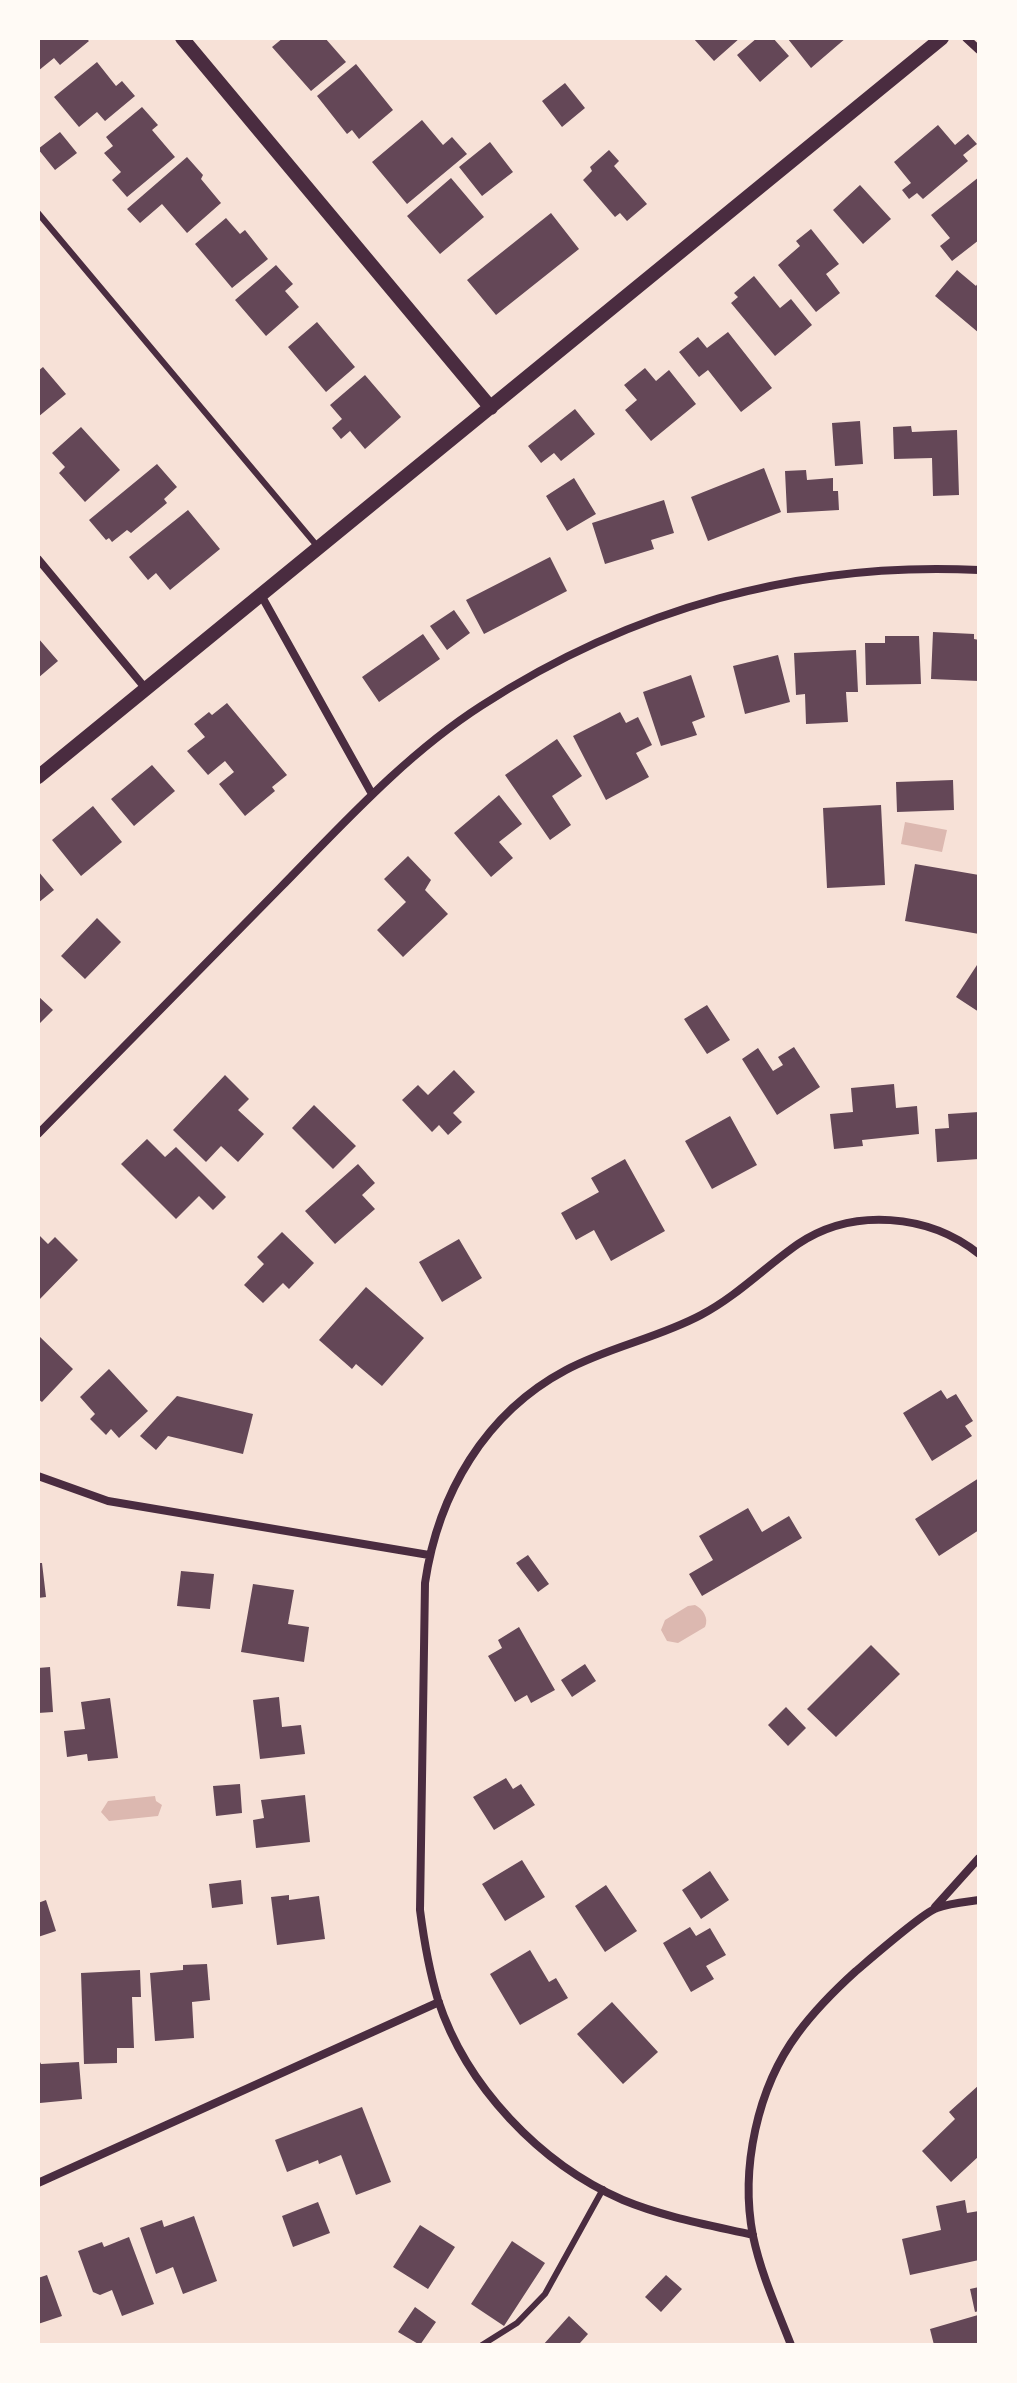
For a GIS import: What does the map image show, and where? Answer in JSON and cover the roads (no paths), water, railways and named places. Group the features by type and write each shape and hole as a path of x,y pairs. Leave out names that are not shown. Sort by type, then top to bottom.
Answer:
{"street":[{"path":"182,38 491,408"},
{"path":"38,777 942,38"},
{"path":"966,38 979,50"},
{"path":"38,559 146,689"},
{"path":"38,1134 372,794 434,740 515,685 602,639 681,608 762,586 845,572 929,567 979,570"},
{"path":"261,595 372,794"},
{"path":"753,2235 667,2216 622,2199 580,2177 523,2133 492,2097 465,2058 439,2002 426,1957 418,1886 425,1583 434,1532 452,1488 476,1447 526,1396 566,1370 608,1351 654,1337 701,1315 745,1287 799,1243 839,1226 882,1219 904,1221 946,1233 979,1254"},
{"path":"38,1476 108,1501 429,1555"},
{"path":"791,2345 767,2287 753,2235 749,2186 753,2140 765,2095 797,2033 829,1996 934,1908 979,1858"},
{"path":"934,1908 979,1900"},
{"path":"38,2183 439,2002"}],"lane":[{"path":"38,213 318,548"},
{"path":"482,2345 517,2323 545,2294 603,2189"}]}
